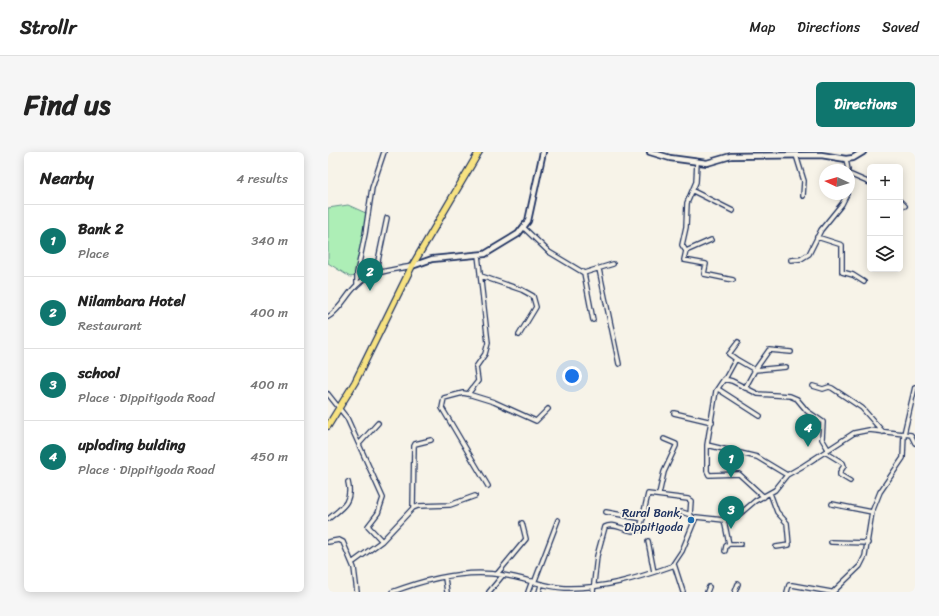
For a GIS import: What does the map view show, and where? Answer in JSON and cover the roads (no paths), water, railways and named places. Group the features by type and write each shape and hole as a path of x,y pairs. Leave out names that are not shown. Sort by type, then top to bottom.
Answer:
{"main road":[{"path":"328,426 340,409 355,382 412,266 479,152"}],"street":[{"path":"357,284 357,273 372,188 384,152"},
{"path":"328,316 341,305 357,284 375,275 412,266 432,259 485,254 496,249 524,228 532,207 543,152"},
{"path":"650,152 670,158 707,163 731,156 821,155 846,159 853,158 863,152"},
{"path":"796,155 804,181 803,196"},
{"path":"846,159 847,164"},
{"path":"697,162 697,175 693,191 687,203 682,245 686,251 685,262 706,264 704,274 733,280"},
{"path":"855,177 867,182"},
{"path":"693,191 733,211"},
{"path":"791,260 801,259 809,254 817,238 844,200"},
{"path":"375,275 387,218"},
{"path":"524,228 549,252 584,273 613,264"},
{"path":"817,238 842,245 842,272 853,275 864,282"},
{"path":"686,251 711,240"},
{"path":"468,394 478,381 476,367 487,346 478,255"},
{"path":"598,269 619,364"},
{"path":"584,273 593,320"},
{"path":"481,276 522,290 533,296 536,307 519,335"},
{"path":"738,342 729,354 736,360 755,370 786,367"},
{"path":"745,388 769,350 791,352"},
{"path":"736,360 718,389 707,445 707,470 709,475 739,474 764,497"},
{"path":"725,379 758,394 790,396 797,399 807,411 823,422 822,439 827,451 843,463 840,475 850,480"},
{"path":"813,386 823,389 829,387 832,388 857,404 884,432"},
{"path":"787,592 789,585 792,585 832,592 860,566 868,543 872,512 888,478 903,458 904,434 915,387"},
{"path":"718,389 760,416"},
{"path":"488,486 442,408 444,398 463,393 468,394 494,402 536,421 548,409"},
{"path":"328,394 347,418 383,498 378,513 368,526 382,540"},
{"path":"674,414 712,422"},
{"path":"359,444 378,423"},
{"path":"682,512 696,517 724,520 741,513 778,488 787,475 854,433 869,430 911,435 915,443"},
{"path":"659,494 664,472 676,446 676,444 664,439"},
{"path":"413,508 414,446 415,444 431,440"},
{"path":"707,445 756,457 787,475"},
{"path":"328,519 345,505 350,492 348,482"},
{"path":"770,493 777,512 787,523 789,545 776,547"},
{"path":"593,592 592,587 597,556 605,527 610,525 638,531 643,519 646,497 648,494 659,494 690,500 690,515"},
{"path":"352,563 382,540 413,508 418,506 450,505 474,496"},
{"path":"832,504 872,512"},
{"path":"606,512 643,519"},
{"path":"683,592 674,564 696,517"},
{"path":"528,592 558,520"},
{"path":"724,520 730,544"},
{"path":"497,574 526,539 522,523"},
{"path":"328,542 339,540 343,542 352,563 357,592"},
{"path":"648,541 654,572"},
{"path":"831,542 868,543"},
{"path":"725,551 726,546 730,544 741,544"},
{"path":"392,592 427,581 497,574 560,590 592,587 612,585 674,564"},
{"path":"489,592 503,575"},
{"path":"445,578 447,592"},
{"path":"735,592 738,584"},
{"path":"539,592 542,585"},
{"path":"707,592 709,587"}],"place":[{"name":"Nilambara Hotel","path":"370,291"},
{"name":"uploding bulding","path":"808,447"},
{"name":"Bank 2","path":"731,478"},
{"name":"Rural Bank, Dippitigoda","path":"691,520"},
{"name":"school","path":"731,529"}]}
